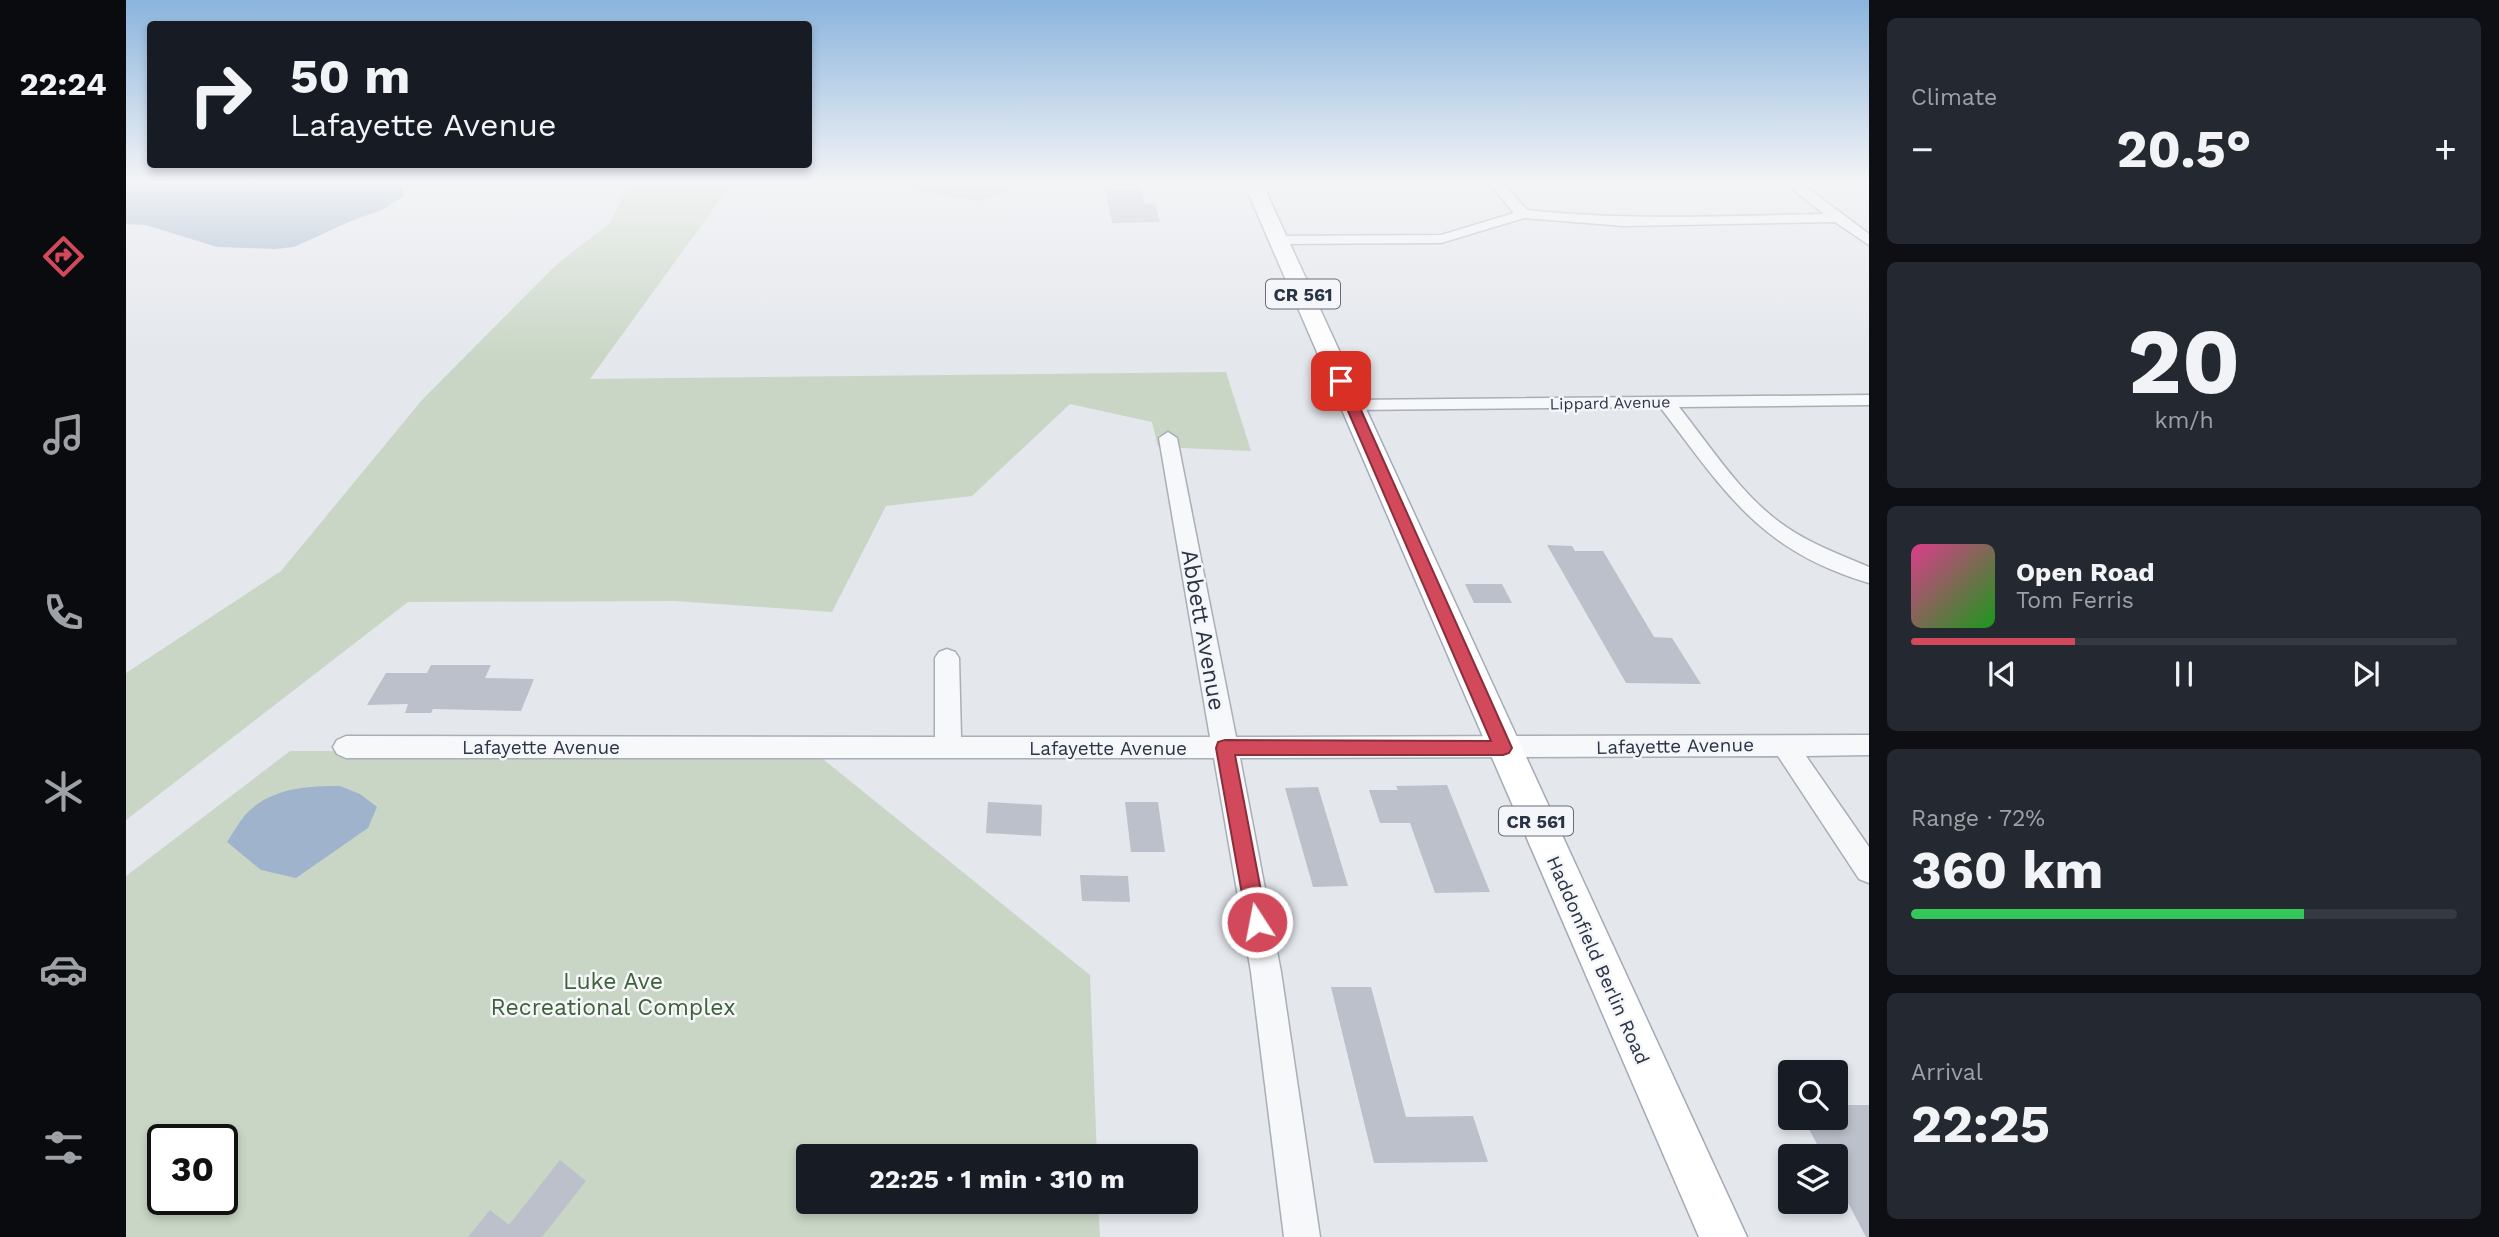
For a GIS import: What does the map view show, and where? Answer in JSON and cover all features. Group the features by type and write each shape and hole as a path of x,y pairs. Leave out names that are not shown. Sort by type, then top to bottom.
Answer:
{"main road":[{"name":"Haddonfield Berlin Road","path":"1279,241 1723,1237"}],"street":[{"name":"Lippard Avenue","path":"1352,405 1869,400"},
{"path":"1666,403 1752,510 1770,526 1792,541 1869,575"},
{"name":"Abbett Avenue","path":"1168,438 1266,972 1302,1237"},
{"path":"947,658 948,747"},
{"path":"1784,745 1869,870"},
{"name":"Lafayette Avenue","path":"346,747 1503,748 1869,745"}],"green space":[{"path":"587,241 690,241 590,379 1226,372 1251,451 1158,447 1152,422 1070,404 972,496 886,506 832,612 675,601 408,602 126,820 126,673 281,571 422,400 556,265"},
{"name":"Luke Ave Recreational Complex","path":"290,751 813,751 1090,975 1096,1144 796,1144 796,1214 1099,1214 1100,1237 126,1237 126,876"}],"water":[{"path":"197,241 308,241 294,247 275,249 217,247"},
{"path":"340,786 360,794 377,807 368,828 296,878 261,870 227,842 246,814 266,799 290,790"}],"building":[{"path":"1547,545 1572,546 1575,551 1603,551 1654,637 1672,638 1701,684 1626,683"},
{"path":"1465,584 1502,584 1512,603 1474,603"},
{"path":"431,665 491,665 485,678 534,679 521,711 433,709 431,713 405,713 408,704 367,705 386,673 427,673"},
{"path":"1447,785 1490,892 1435,893 1410,823 1380,823 1369,790 1398,790 1396,786"},
{"path":"1318,787 1348,886 1313,887 1285,788"},
{"path":"988,802 1042,805 1041,836 986,833"},
{"path":"1125,802 1158,802 1165,852 1131,852"},
{"path":"1080,875 1128,876 1130,902 1082,901"},
{"path":"1331,987 1371,987 1406,1117 1473,1116 1488,1162 1374,1163"},
{"path":"1848,1105 1869,1105 1869,1237 1866,1237 1848,1203 1848,1144 1817,1144 1809,1130 1848,1130"},
{"path":"560,1160 586,1181 542,1237 468,1237 490,1210 509,1225"}],"route":[{"path":"1257,922 1225,748 1503,748 1341,381"}]}
